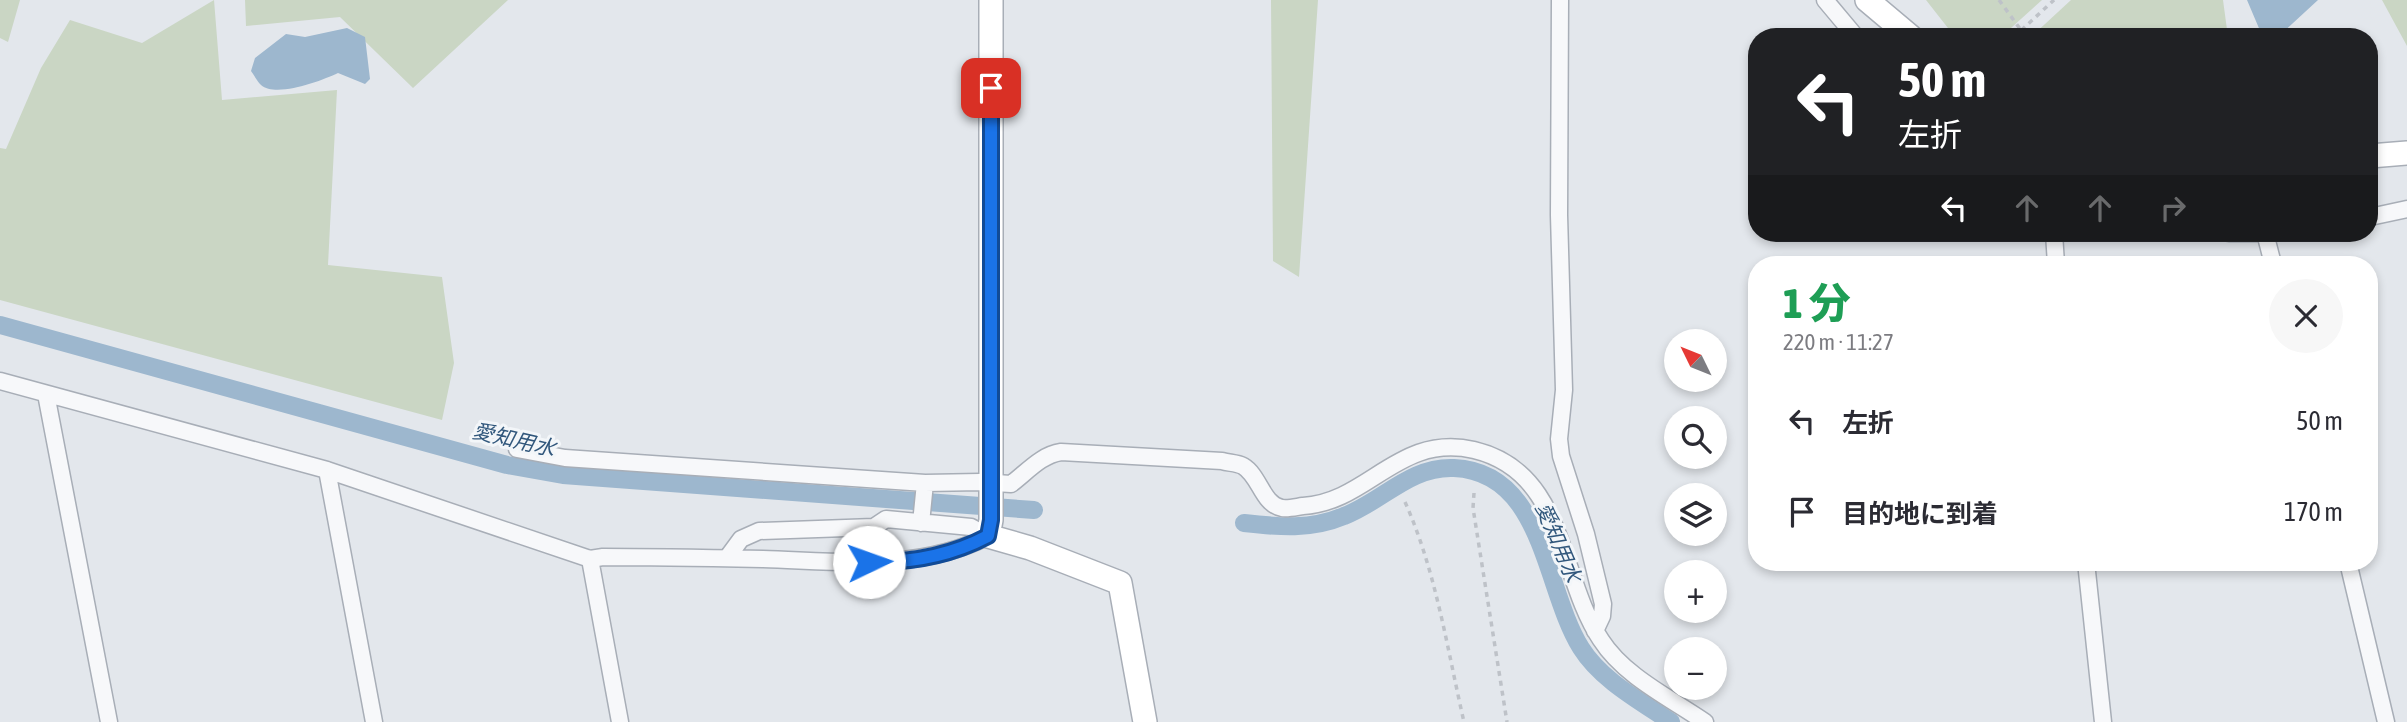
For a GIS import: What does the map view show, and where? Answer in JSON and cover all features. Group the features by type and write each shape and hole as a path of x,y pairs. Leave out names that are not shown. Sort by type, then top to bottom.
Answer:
{"street":[{"path":"0,381 327,470 590,559 727,558 887,562 942,554 971,545 990,528 991,0"},
{"path":"1560,0 1559,215 1564,390 1559,439 1561,456 1586,534 1602,604 1602,616 1595,631"},
{"path":"1825,0 1848,28"},
{"path":"1867,0 1900,28"},
{"path":"2378,155 2407,153"},
{"path":"2378,215 2407,209"},
{"path":"46,394 109,722"},
{"path":"517,449 565,458 925,483 991,485 1011,484 1051,453 1222,461 1242,466 1254,475 1270,502 1282,508 1333,500 1412,455 1451,447 1473,450 1506,464 1538,492 1550,513 1595,631 1620,663 1704,722"},
{"path":"327,470 374,722"},
{"path":"922,523 925,483"},
{"path":"727,558 741,538 759,531 874,527 886,519 990,528 1030,548 1120,583 1145,722"},
{"path":"590,559 620,722"},
{"path":"2087,571 2103,722"},
{"path":"2350,571 2386,722"}],"path":[{"path":"1999,0 2020,28"},
{"path":"2023,28 2054,0"},
{"path":"1474,493 1475,520 1507,722"},
{"path":"1405,502 1413,519 1438,601 1464,722"}],"green space":[{"path":"0,0 20,0 8,42 0,38"},
{"path":"214,0 222,100 337,90 328,265 442,277 454,363 442,420 0,300 0,148 6,149 41,68 70,20 142,43"},
{"path":"245,0 508,0 413,88 340,17 246,26"},
{"path":"1271,0 1318,0 1299,277 1273,261"},
{"path":"1926,0 2042,0 2011,28 1948,28"},
{"path":"2071,0 2223,0 2227,28 2041,28"},
{"path":"2382,0 2407,0 2407,46"}],"water":[{"path":"2247,0 2318,0 2288,28 2259,28"},
{"path":"347,28 365,37 370,79 365,84 338,73 299,87 268,89 261,85 251,71 255,58 286,34 305,37"}],"waterway":[{"name":"愛知用水","path":"0,325 507,465 563,475 1034,510"},
{"name":"愛知用水","path":"1244,523 1282,526 1319,524 1358,510 1410,478 1424,473 1454,468 1484,474 1507,490 1524,511 1537,537 1569,623 1589,660 1622,689 1671,722"}],"route":[{"path":"869,562 917,559 942,554 971,545 988,536 991,520 991,88"}]}
